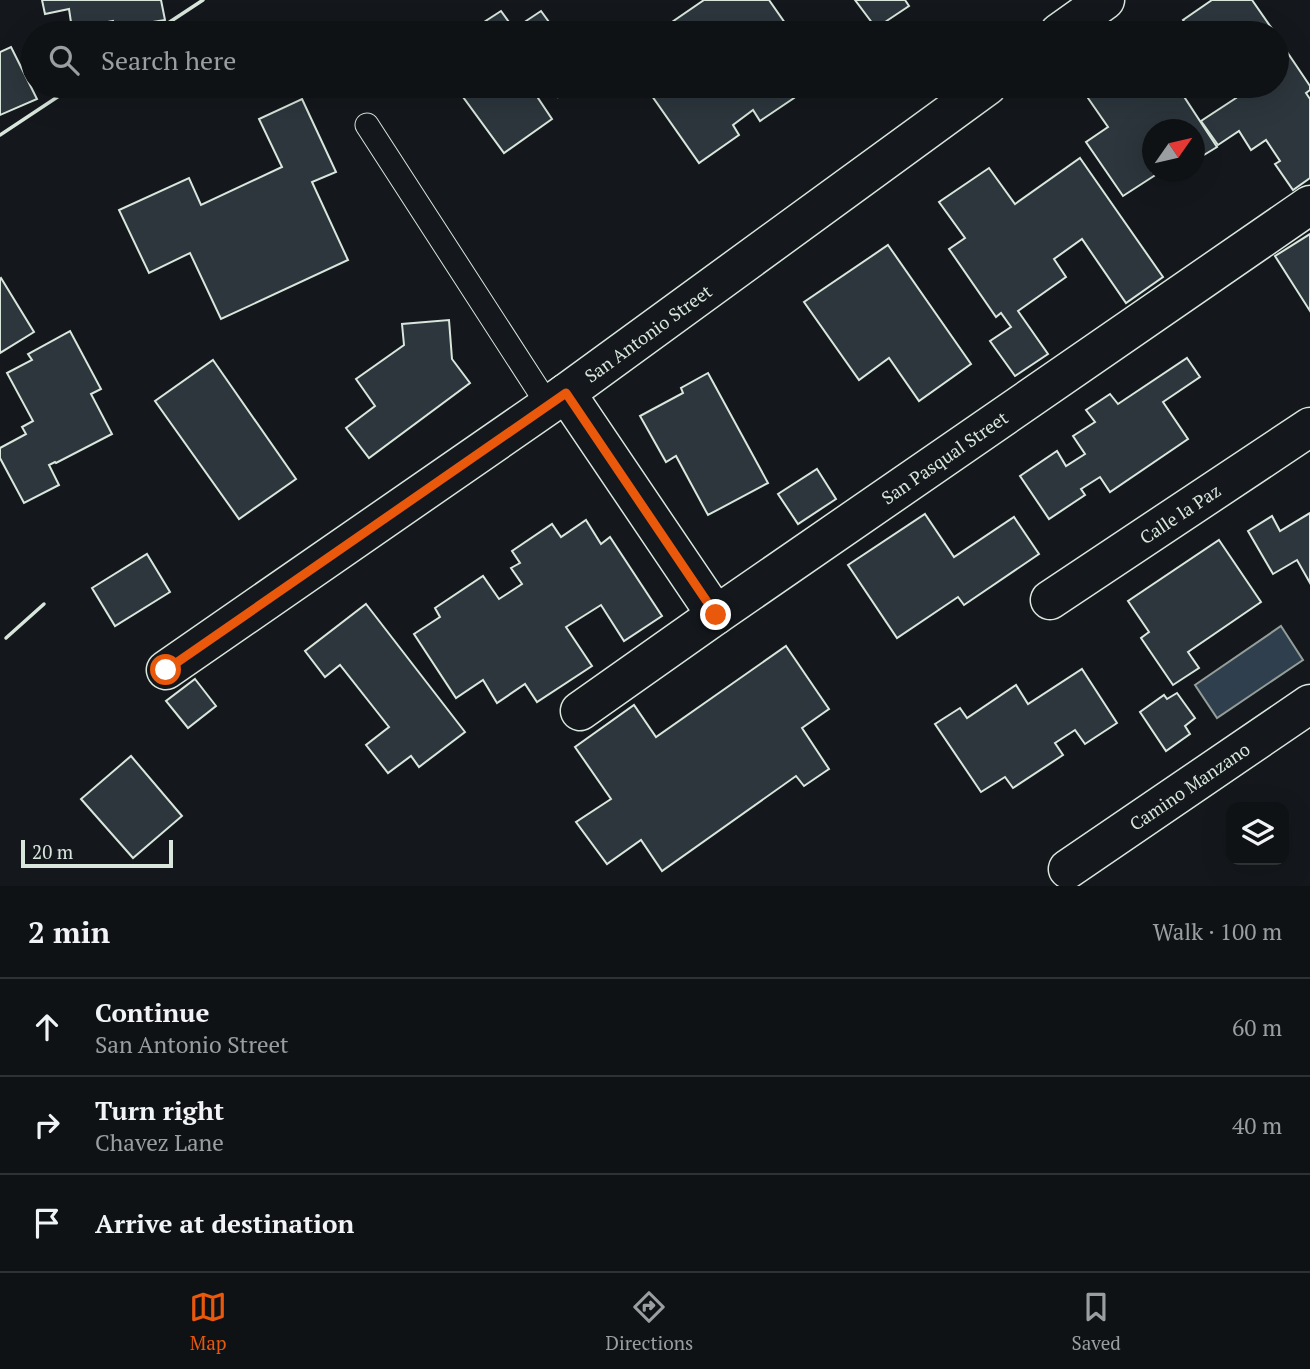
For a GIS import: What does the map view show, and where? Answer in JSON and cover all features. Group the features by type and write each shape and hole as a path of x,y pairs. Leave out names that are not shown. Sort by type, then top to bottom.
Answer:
{"street":[{"path":"1076,21 1105,0"},
{"name":"San Antonio Street","path":"166,670 557,399 971,98"},
{"name":"San Pasqual Street","path":"580,711 1310,205"},
{"path":"557,399 716,615"},
{"name":"Calle la Paz","path":"1050,600 1310,428"},
{"name":"Camino Manzano","path":"1068,869 1310,704"}],"lane":[{"path":"367,125 557,399"}],"water":[{"path":"1281,626 1303,660 1217,718 1195,685"}],"building":[{"path":"42,0 161,0 165,20 71,21 69,9 45,14"},
{"path":"704,0 769,0 784,21 673,21"},
{"path":"855,0 905,0 909,6 886,21 871,21"},
{"path":"1212,0 1252,0 1267,21 1184,21"},
{"path":"501,11 508,21 486,21"},
{"path":"541,11 548,21 526,21"},
{"path":"11,47 21,67 21,98 37,99 0,115 0,52"},
{"path":"1289,55 1310,86 1306,93 1310,99 1310,178 1293,190 1275,164 1280,161 1266,140 1251,150 1239,131 1218,145 1205,127 1204,119 1236,98 1289,98"},
{"path":"464,98 538,98 552,119 504,153"},
{"path":"653,98 794,98 760,121 753,110 733,125 739,135 699,163"},
{"path":"1088,98 1185,98 1199,119 1142,119 1142,182 1145,182 1123,196 1086,142 1108,127"},
{"path":"302,99 336,172 312,182 348,260 221,319 190,253 149,273 119,210 189,178 201,205 282,167 259,119"},
{"path":"1205,129 1217,147 1205,154"},
{"path":"1080,158 1163,277 1126,303 1082,239 1054,259 1066,277 1018,311 1048,354 1015,376 990,341 1011,327 1001,313 996,317 949,249 965,238 939,202 989,168 1015,204"},
{"path":"1310,234 1310,311 1275,256"},
{"path":"888,245 971,364 919,401 889,358 859,380 804,302"},
{"path":"0,279 34,332 0,353"},
{"path":"449,320 452,359 470,383 369,458 346,428 375,406 356,379 404,345 402,324"},
{"path":"70,331 101,389 91,394 112,434 49,465 59,485 24,503 0,458 0,448 26,434 22,427 33,421 7,373 32,360 28,354"},
{"path":"1187,358 1200,377 1163,402 1188,439 1110,492 1100,477 1081,489 1085,495 1049,519 1020,476 1057,451 1066,466 1085,454 1073,436 1095,422 1086,410 1110,394 1118,404"},
{"path":"213,360 296,479 239,519 155,401"},
{"path":"708,373 768,483 708,515 676,456 666,462 640,416 683,393 681,388"},
{"path":"817,469 836,499 798,524 778,494"},
{"path":"1310,513 1310,583 1297,560 1273,574 1248,531 1272,516 1280,531"},
{"path":"925,514 954,557 1014,517 1039,554 964,605 958,597 897,638 848,565"},
{"path":"586,520 601,544 610,537 662,616 624,641 601,605 566,627 592,666 537,702 525,684 497,703 483,680 456,698 414,634 440,617 435,608 483,576 499,599 522,584 511,568 520,563 512,551 552,524 561,537"},
{"path":"1219,540 1261,602 1188,652 1199,668 1173,685 1141,638 1149,632 1128,601"},
{"path":"147,554 170,592 115,626 92,588"},
{"path":"366,604 465,732 419,767 411,756 388,773 366,745 389,727 340,665 325,677 305,651"},
{"path":"786,646 829,709 802,728 829,769 804,786 796,776 662,871 641,840 607,864 576,822 611,799 575,747 634,705 656,737"},
{"path":"1082,669 1117,723 1085,744 1075,730 1055,743 1063,755 1013,788 1005,777 981,792 935,724 960,708 967,718 1016,685 1028,704"},
{"path":"195,679 216,706 188,728 166,701"},
{"path":"1177,693 1195,718 1185,726 1190,734 1166,751 1140,712 1164,695 1167,699"},
{"path":"131,756 182,816 133,858 81,799"}],"wall":[{"path":"171,21 203,0"},
{"path":"0,135 56,98"},
{"path":"6,638 44,604"}],"route":[{"path":"166,670 566,393 716,615"}]}
